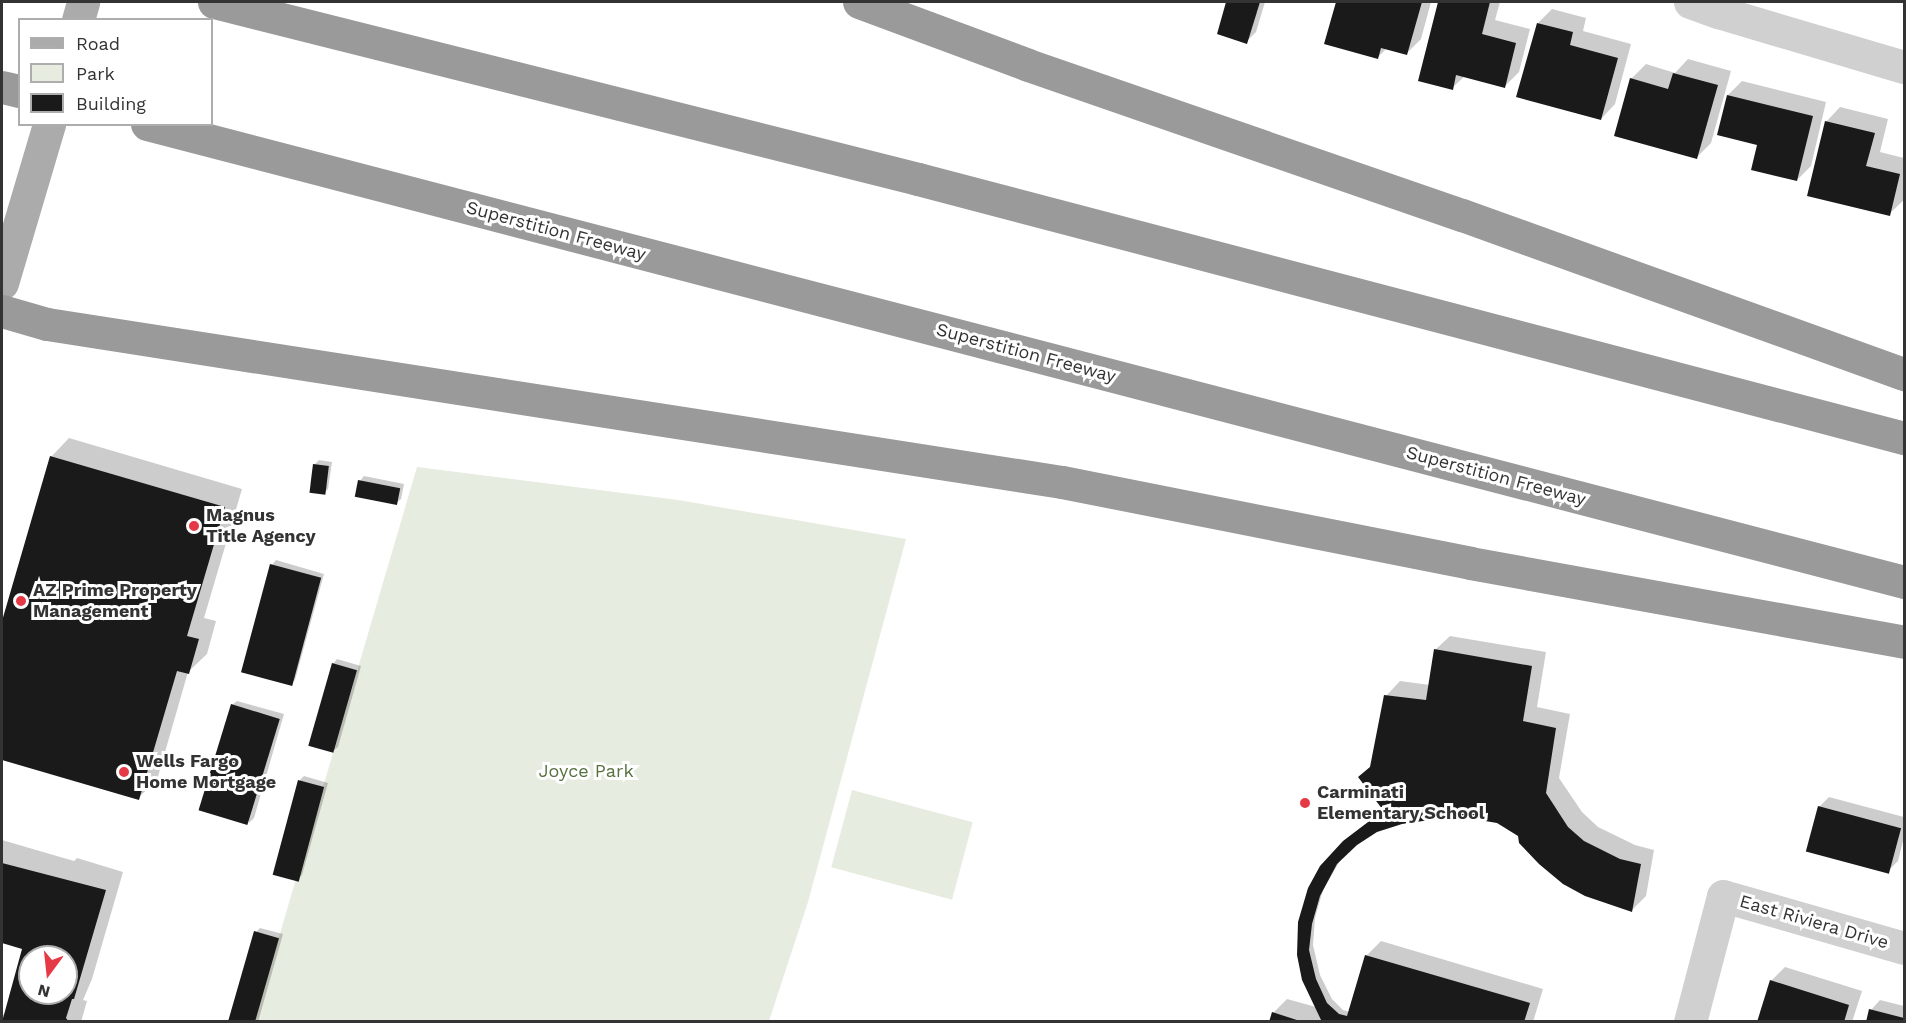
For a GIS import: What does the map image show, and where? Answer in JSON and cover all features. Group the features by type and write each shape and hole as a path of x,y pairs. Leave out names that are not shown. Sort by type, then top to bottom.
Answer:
{"highway":[{"path":"214,2 918,179 1905,438"},
{"path":"860,2 1028,65 1462,215 1905,374"},
{"path":"2,87 18,91"},
{"name":"Superstition Freeway","path":"155,126 1905,582"},
{"path":"2,311 47,324 1062,482 1470,563 1905,642"}],"main road":[{"path":"79,18 83,2"},
{"path":"2,283 48,126"}],"street":[{"path":"1709,5 1905,67"},
{"name":"East Riviera Drive","path":"1690,1022 1723,896 1905,948"}],"green space":[{"name":"Joyce Park","path":"417,467 678,500 906,539 808,902 769,1021 254,1022"},
{"path":"852,790 973,822 952,900 831,867"}],"building":[{"path":"1226,2 1260,2 1247,44 1217,34"},
{"path":"1336,2 1422,2 1407,55 1381,48 1378,59 1324,44"},
{"path":"1438,2 1490,2 1482,34 1516,43 1505,88 1456,75 1453,90 1418,81"},
{"path":"1537,23 1573,32 1570,45 1618,58 1601,120 1516,97"},
{"path":"1673,73 1718,85 1697,159 1614,136 1630,78 1668,89"},
{"path":"1727,95 1813,116 1797,181 1751,170 1757,145 1717,135"},
{"path":"1825,121 1875,133 1866,166 1900,174 1890,216 1807,196"},
{"path":"50,456 225,507 187,636 199,639 189,674 177,671 139,800 2,760 2,621"},
{"path":"313,464 329,466 325,495 309,493"},
{"path":"358,480 400,488 397,505 355,497"},
{"path":"270,564 321,578 292,686 241,672"},
{"path":"1434,649 1532,666 1523,721 1556,728 1546,793 1568,827 1584,841 1620,859 1641,864 1632,912 1585,896 1563,884 1519,843 1518,836 1497,823 1432,812 1430,820 1402,824 1377,832 1357,845 1337,864 1320,896 1312,924 1309,950 1316,979 1327,1003 1339,1014 1347,1016 1365,955 1530,1003 1524,1022 1322,1022 1302,980 1297,955 1298,922 1308,888 1320,866 1343,841 1372,819 1386,814 1358,777 1370,767 1384,695 1426,700"},
{"path":"332,663 357,670 333,753 308,746"},
{"path":"231,704 280,719 247,825 199,810"},
{"path":"298,780 324,787 299,882 273,875"},
{"path":"1818,806 1901,828 1889,874 1806,851"},
{"path":"2,863 106,890 78,985 78,945 18,945 18,948 2,943"},
{"path":"254,931 279,938 255,1022 228,1021"},
{"path":"18,964 18,1005 70,1005 66,1018 69,1022 2,1022"},
{"path":"1770,980 1849,1005 1844,1022 1757,1022"},
{"path":"1869,1009 1904,1018 1904,1022 1866,1022"},
{"path":"1272,1012 1300,1021 1300,1022 1269,1022"}],"place":[{"name":"Magnus Title Agency","path":"194,526"},
{"name":"AZ Prime Property Management","path":"21,601"},
{"name":"Wells Fargo Home Mortgage","path":"124,772"},
{"name":"Carminati Elementary School","path":"1305,803"}]}
